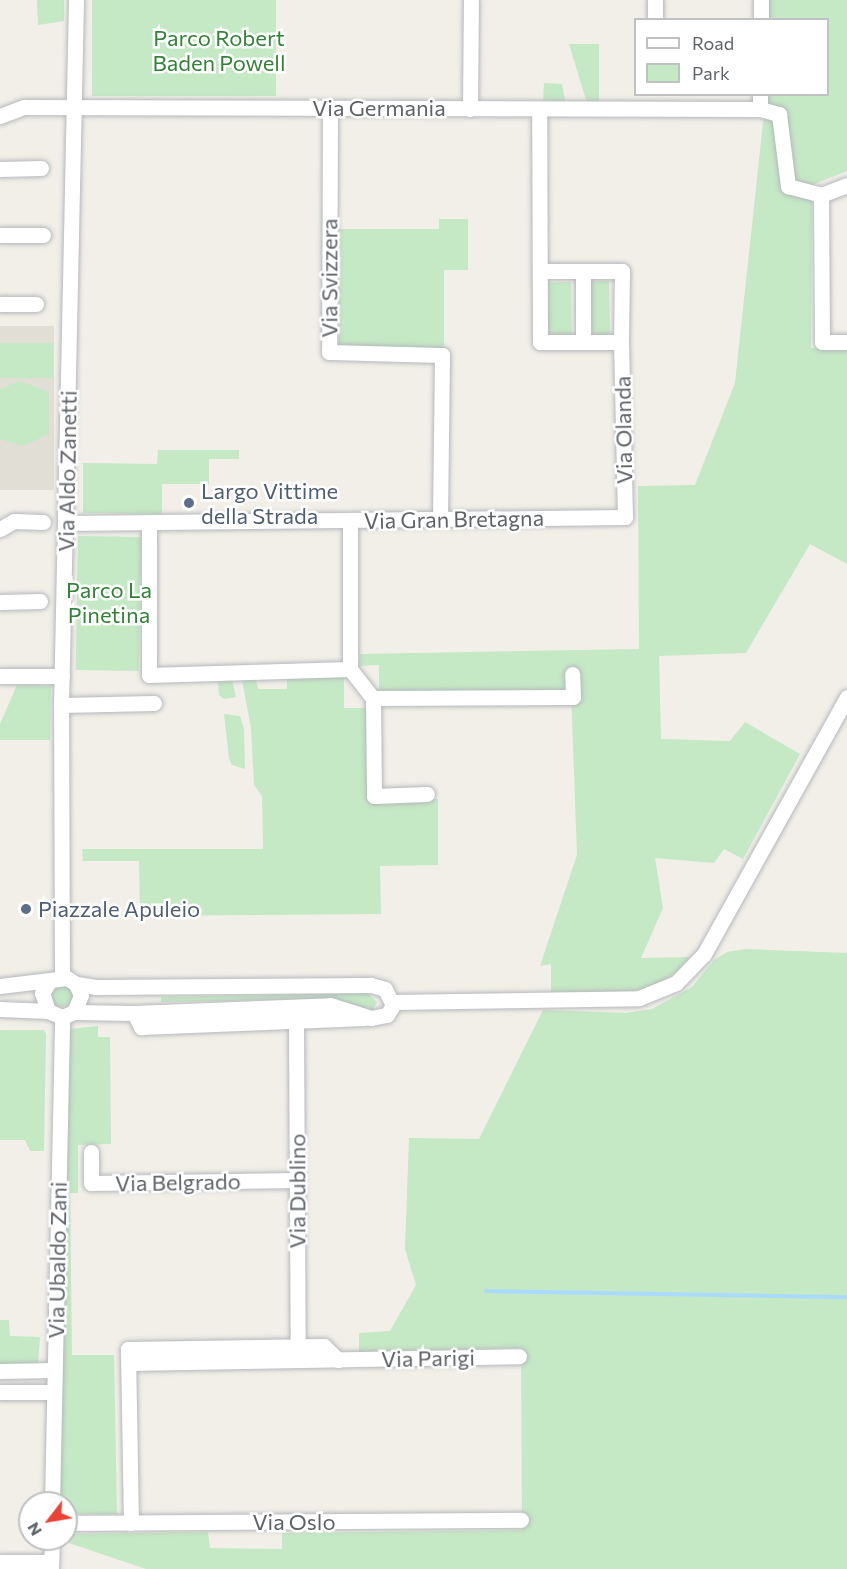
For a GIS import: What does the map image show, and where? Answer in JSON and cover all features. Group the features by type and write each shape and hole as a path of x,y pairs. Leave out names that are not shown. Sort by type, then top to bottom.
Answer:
{"street":[{"name":"Via Aldo Zanetti","path":"62,1013 42,1000 55,979 76,0"},
{"path":"470,108 471,0"},
{"path":"655,18 656,0"},
{"path":"761,0 761,18"},
{"name":"Via Germania","path":"0,117 24,107 539,109 655,102 760,102 779,114 788,186 821,195"},
{"name":"Via Svizzera","path":"330,108 329,352 442,355 440,519"},
{"name":"Via Olanda","path":"539,109 540,342 621,342"},
{"path":"0,169 41,168"},
{"path":"847,185 821,195 822,342 847,342"},
{"path":"0,236 43,235"},
{"name":"Via Olanda","path":"540,271 622,271 621,342 625,517"},
{"path":"583,271 583,342"},
{"path":"0,304 36,304"},
{"name":"Via Gran Bretagna","path":"66,523 625,517"},
{"path":"350,520 350,669 373,698 374,796 427,794"},
{"path":"0,529 14,521 43,522"},
{"path":"149,522 149,675 350,669"},
{"path":"0,602 40,601"},
{"path":"373,698 573,697 572,674"},
{"path":"0,676 62,676"},
{"path":"393,1002 639,998 676,983 704,954 847,697"},
{"path":"61,705 154,703"},
{"path":"0,986 55,979 96,987 370,985 385,989 393,1002"},
{"path":"62,1013 81,995 76,984"},
{"path":"134,1013 141,1027 296,1022 387,1015 393,1002"},
{"path":"0,1009 62,1013 134,1013 330,1005 344,1006 367,1018"},
{"name":"Via Ubaldo Zani","path":"52,1491 62,1013"},
{"name":"Via Dublino","path":"296,1022 298,1353"},
{"name":"Via Belgrado","path":"91,1152 91,1183 297,1180"},
{"name":"Via Parigi","path":"131,1523 128,1349 222,1354 298,1353 324,1346 338,1360 519,1356"},
{"path":"0,1371 54,1370"},
{"path":"0,1392 54,1392"},
{"name":"Via Oslo","path":"78,1523 521,1520"},
{"path":"0,1562 51,1565"}],"shaded area":[{"path":"0,326 54,326 54,490 0,490"}],"green space":[{"path":"37,0 64,0 64,21 38,25"},
{"name":"Parco Robert Baden Powell","path":"92,0 276,0 276,96 92,96"},
{"path":"766,0 847,0 847,171 812,185 811,348 847,348 847,564 810,544 746,653 659,656 661,739 730,741 745,722 800,754 743,859 724,849 714,863 655,858 663,908 641,958 690,957 677,971 658,984 632,992 551,992 551,964 540,966 577,855 571,690 379,693 379,665 359,666 360,654 639,649 638,486 695,485 735,383 766,96 829,96 829,18 766,18"},
{"path":"569,44 599,44 599,103 587,103"},
{"path":"544,83 562,84 566,106 543,105"},
{"path":"439,219 468,219 468,270 444,270 444,348 339,347 339,229 439,229"},
{"path":"591,281 609,281 610,335 592,335"},
{"path":"546,282 571,282 572,336 547,336"},
{"path":"0,343 53,343 53,378 0,378"},
{"path":"20,381 49,392 49,434 23,446 0,439 0,389"},
{"path":"158,450 239,450 239,459 209,459 209,484 162,484 162,514 83,513 83,463 157,464"},
{"name":"Parco La Pinetina","path":"78,536 141,537 139,671 76,670"},
{"path":"344,677 344,708 368,708 369,799 438,799 438,865 380,866 381,914 140,916 139,861 83,861 82,849 263,849 262,796 254,785 251,728 242,680 256,680 258,689 287,689 287,678"},
{"path":"232,680 236,697 224,699 219,695 218,681"},
{"path":"17,685 51,686 50,740 0,740 0,724"},
{"path":"224,714 240,716 244,729 245,769 232,765 229,758"},
{"path":"746,949 847,953 847,1569 146,1569 78,1546 78,1534 208,1532 210,1548 282,1549 282,1533 522,1530 521,1348 359,1352 359,1333 390,1331 416,1285 405,1249 409,1138 479,1139 543,1010 626,1013 652,1009 692,987 714,960 727,952"},
{"path":"62,985 70,988 73,996 70,1004 62,1007 54,1004 51,996 54,988"},
{"path":"367,993 377,1002 371,1013 331,999 161,1002 161,997"},
{"path":"98,1026 98,1037 110,1037 111,1144 78,1145 78,1193 70,1193 72,1355 114,1355 117,1514 78,1514 78,1491 60,1491 69,1029"},
{"path":"0,1030 44,1030 46,1034 44,1151 30,1151 25,1140 0,1140"},
{"path":"0,1320 9,1320 10,1336 40,1337 38,1365 0,1366"}],"waterway":[{"path":"486,1291 847,1297"}],"place":[{"name":"Largo Vittime della Strada","path":"189,503"},
{"name":"Piazzale Apuleio","path":"26,909"}]}
